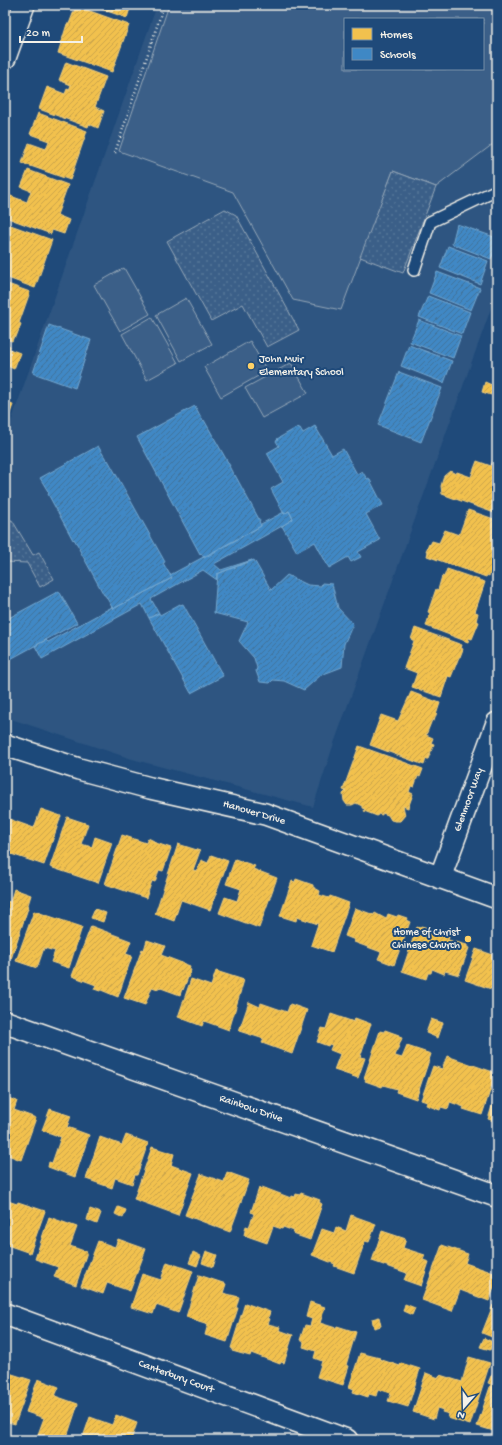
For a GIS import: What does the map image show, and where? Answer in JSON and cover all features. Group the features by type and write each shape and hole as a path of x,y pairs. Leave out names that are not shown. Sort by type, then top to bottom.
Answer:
{"street":[{"path":"5,58 24,5"},
{"name":"Glenmoor Way","path":"440,878 497,723"},
{"name":"Hanover Drive","path":"5,745 86,771 150,788 265,814 497,898"},
{"name":"Rainbow Drive","path":"5,1022 497,1196"},
{"name":"Canterbury Court","path":"5,1314 347,1440"}],"lane":[{"path":"414,270 430,222 497,190"}],"path":[{"path":"115,153 164,5"}],"shaded area":[{"name":"John Muir Elementary School","path":"157,5 497,5 497,292 332,749 313,807 132,759 5,717 5,439"},
{"path":"169,5 497,5 497,141 436,187 393,171 341,310 293,300 233,192 119,151"},
{"path":"393,171 436,187 403,273 360,257"},
{"path":"225,209 236,215 299,330 267,347 243,304 211,321 167,241"},
{"path":"124,268 150,314 120,331 94,285"},
{"path":"186,298 212,344 181,361 156,315"},
{"path":"152,317 178,363 147,380 122,334"},
{"path":"250,341 267,371 221,397 204,367"},
{"path":"291,363 308,393 262,418 245,388"},
{"path":"5,520 12,520 33,555 39,552 54,579 40,587 27,563 5,562"}],"building: Homes":[{"path":"90,5 131,5 127,18"},
{"path":"76,6 129,25 112,72 58,53 67,24 69,24"},
{"path":"66,62 106,77 95,107 104,111 98,128 89,124 88,127 39,109 47,87 65,94 67,89 69,90 71,85 59,80"},
{"path":"38,113 87,131 70,180 22,163 29,143 46,149 49,141 30,134"},
{"path":"28,170 68,185 57,215 69,220 64,234 52,230 51,234 5,217 5,204 8,195 27,202 31,191 21,187"},
{"path":"5,223 52,240 35,288 5,277"},
{"path":"5,283 30,292 19,323 21,324 16,337 14,336 12,341 5,339"},
{"path":"5,344 10,346 9,349 20,353 14,369 5,365"},
{"path":"485,382 494,386 491,395 482,392"},
{"path":"5,402 13,405 9,416 5,415"},
{"path":"495,455 497,456 497,514 442,494 441,486 444,476 450,471 456,474 457,472 471,477 477,461 491,466"},
{"path":"468,510 497,520 497,561 495,560 489,576 487,575 486,577 427,556 428,552 426,551 429,544 430,545 432,541 439,543 445,530 459,535"},
{"path":"447,569 485,582 475,612 478,613 476,621 479,622 472,639 469,638 468,642 426,626 430,613 428,612 436,589 438,590 442,576 444,577"},
{"path":"415,628 462,645 461,648 463,649 460,657 451,677 448,676 441,697 412,687 417,673 404,668 414,641 411,639"},
{"path":"411,692 440,703 434,721 432,720 426,735 433,738 431,743 434,744 424,765 370,745 381,715 398,721"},
{"path":"359,746 423,769 420,777 418,776 414,787 411,786 409,792 413,794 408,808 403,806 405,815 400,821 391,820 388,815 382,813 382,815 378,814 377,816 364,811 365,809 362,808 362,806 356,803 347,805 344,801 343,794 346,791 343,790"},
{"path":"41,809 61,816 44,865 5,852 6,818 34,828"},
{"path":"67,817 88,824 81,844 92,847 95,837 112,843 98,883 50,867"},
{"path":"122,835 146,843 148,838 154,841 153,842 171,848 163,871 159,870 155,882 152,881 146,898 105,884"},
{"path":"178,844 200,851 193,870 197,871 201,860 208,863 211,855 228,861 210,910 181,900 174,921 155,914"},
{"path":"235,859 255,866 253,869 277,878 259,928 219,913 225,897 237,901 241,889 226,884"},
{"path":"296,879 313,885 313,887 320,891 319,895 329,898 330,896 349,903 332,952 311,945 318,924 297,917 296,921 280,916 292,881 295,882"},
{"path":"14,889 31,895 11,959 5,957 5,901 10,902"},
{"path":"355,908 374,915 375,913 386,919 388,914 397,917 398,915 407,918 406,920 410,922 394,965 378,959 381,952 354,942 355,940 345,936"},
{"path":"95,909 106,913 103,922 91,918"},
{"path":"34,911 82,927 69,968 51,962 55,951 44,948 37,968 16,961"},
{"path":"91,926 131,941 126,954 132,956 118,997 101,990 94,989 96,985 72,976"},
{"path":"421,926 449,937 448,940 467,945 469,948 459,975 445,971 444,974 432,969 431,973 428,973 426,979 402,971 417,927 420,928"},
{"path":"147,940 165,946 161,955 190,966 189,969 191,970 180,995 158,987 158,989 152,987 145,1005 124,998 142,949 144,950"},
{"path":"476,949 496,956 497,955 497,991 465,980"},
{"path":"216,971 244,980 229,1030 204,1021 202,1026 178,1017 191,979 211,986"},
{"path":"249,1002 260,1007 261,1003 287,1012 290,1004 307,1010 292,1054 262,1043 264,1039 239,1031"},
{"path":"331,1014 354,1022 355,1018 371,1024 360,1057 365,1058 358,1078 334,1070 340,1054 330,1050 332,1045 329,1044 328,1046 317,1042 322,1028 326,1029"},
{"path":"431,1019 443,1023 438,1038 426,1033"},
{"path":"385,1030 399,1035 399,1037 402,1038 395,1056 402,1058 407,1046 431,1054 416,1099 396,1092 397,1089 383,1085 382,1087 365,1081 366,1079 364,1078 380,1031 384,1032"},
{"path":"447,1056 496,1073 482,1115 463,1109 464,1107 450,1102 448,1109 441,1107 440,1110 426,1105 427,1102 421,1100 433,1066 442,1069"},
{"path":"497,1090 497,1122 488,1119"},
{"path":"5,1097 17,1101 14,1110 36,1118 21,1160 5,1154"},
{"path":"50,1109 71,1116 67,1127 89,1135 75,1177 48,1167 49,1162 52,1163 61,1137 42,1130"},
{"path":"126,1135 148,1143 137,1175 135,1175 132,1184 115,1178 112,1188 86,1179 100,1137 122,1145"},
{"path":"152,1147 174,1154 171,1165 193,1173 178,1215 134,1199"},
{"path":"227,1172 249,1180 230,1232 185,1215 201,1174 224,1182"},
{"path":"262,1187 291,1198 292,1196 295,1197 296,1194 300,1195 301,1193 320,1200 319,1202 322,1204 310,1240 293,1234 294,1231 283,1227 282,1229 273,1226 267,1243 244,1235 246,1226 249,1227 254,1214 251,1212 259,1188 262,1189"},
{"path":"5,1200 17,1204 18,1202 45,1211 30,1253 7,1245 5,1252"},
{"path":"118,1207 126,1210 123,1218 115,1214"},
{"path":"90,1209 101,1213 97,1224 87,1220"},
{"path":"351,1215 376,1224 369,1242 365,1241 354,1273 334,1266 335,1264 312,1255 322,1229 334,1233 336,1227 346,1231"},
{"path":"49,1217 77,1227 70,1246 87,1252 76,1285 54,1277 58,1267 35,1259"},
{"path":"382,1231 406,1239 403,1248 425,1255 423,1260 429,1262 421,1286 404,1280 407,1273 372,1261"},
{"path":"118,1239 146,1249 130,1291 107,1283 103,1294 81,1286 98,1241 115,1247"},
{"path":"442,1245 468,1254 465,1263 497,1274 497,1280 489,1301 460,1290 452,1311 422,1300"},
{"path":"206,1251 217,1255 213,1267 202,1263"},
{"path":"193,1252 201,1256 197,1266 189,1263"},
{"path":"167,1262 193,1271 178,1313 156,1305 153,1314 131,1307 142,1274 161,1280"},
{"path":"199,1275 226,1284 223,1293 239,1297 236,1308 238,1308 227,1342 205,1335 208,1324 186,1317"},
{"path":"497,1299 497,1339 482,1333 493,1305 495,1306"},
{"path":"310,1302 325,1307 320,1323 336,1328 337,1326 356,1332 346,1365 349,1366 343,1385 317,1377 322,1361 314,1358 316,1351 303,1347 304,1342 300,1340 305,1325 310,1326 312,1319 306,1317"},
{"path":"245,1303 270,1312 268,1324 280,1327 279,1330 293,1335 284,1363 281,1362 280,1364 251,1353 250,1356 232,1351 233,1349 231,1348"},
{"path":"405,1304 415,1308 412,1315 403,1311"},
{"path":"379,1317 381,1326 374,1328 372,1319"},
{"path":"484,1338 493,1342 490,1350 480,1347"},
{"path":"360,1353 380,1358 379,1359 400,1366 401,1363 420,1369 408,1407 388,1401 391,1393 378,1389 376,1396 369,1394 368,1397 353,1392 354,1389 349,1387"},
{"path":"469,1357 490,1363 470,1425 448,1418 449,1414 442,1412 443,1410 437,1408 434,1419 413,1412 426,1373 439,1378 440,1375 462,1382"},
{"path":"494,1371 497,1371 497,1432 477,1426 491,1384 488,1383"},
{"path":"9,1373 31,1380 15,1424 5,1421 5,1383"},
{"path":"38,1379 59,1387 55,1396 78,1404 66,1440 46,1440 37,1437 44,1418 26,1412"},
{"path":"116,1415 137,1423 131,1440 82,1440 90,1417 112,1425"}],"building: Schools":[{"path":"457,224 497,238 497,246 491,259 452,244"},
{"path":"448,246 488,261 480,284 440,268"},
{"path":"437,272 480,288 471,310 429,293"},
{"path":"428,296 470,312 462,334 419,317"},
{"path":"419,320 461,336 453,358 410,342"},
{"path":"49,325 91,340 75,388 33,373"},
{"path":"409,345 452,361 444,383 401,366"},
{"path":"399,372 442,388 421,442 378,425"},
{"path":"195,406 230,466 234,476 235,475 260,521 261,526 204,558 201,553 200,554 137,437"},
{"path":"315,426 332,455 343,449 357,474 362,471 367,479 369,478 383,505 366,514 380,540 358,552 361,557 351,562 348,557 329,568 315,542 297,552 282,526 293,519 289,511 284,514 271,489 283,482 267,453 279,446 276,441 278,440 277,439 298,427 303,433"},
{"path":"98,446 107,461 108,460 165,562 163,563 172,578 113,609 80,549 74,539 73,540 40,478"},
{"path":"289,511 293,519 214,564 221,570 252,560 217,574 217,580 203,570 151,599 159,613 149,618 142,604 42,659 35,646 46,640 48,642 112,607 113,609 172,578 170,575 261,526 261,524"},
{"path":"254,560 271,590 287,575 308,585 321,586 322,583 332,584 338,608 353,624 344,644 342,667 321,675 304,690 284,681 273,680 270,683 260,682 256,671 257,668 254,658 239,641 248,622 214,613 217,574"},
{"path":"59,591 77,623 5,662 5,620"},
{"path":"180,604 183,604 223,676 191,693 149,618 159,613 160,615"}],"place":[{"name":"John Muir Elementary School","path":"251,366"},
{"name":"Home of Christ Chinese Church","path":"468,939"}]}
